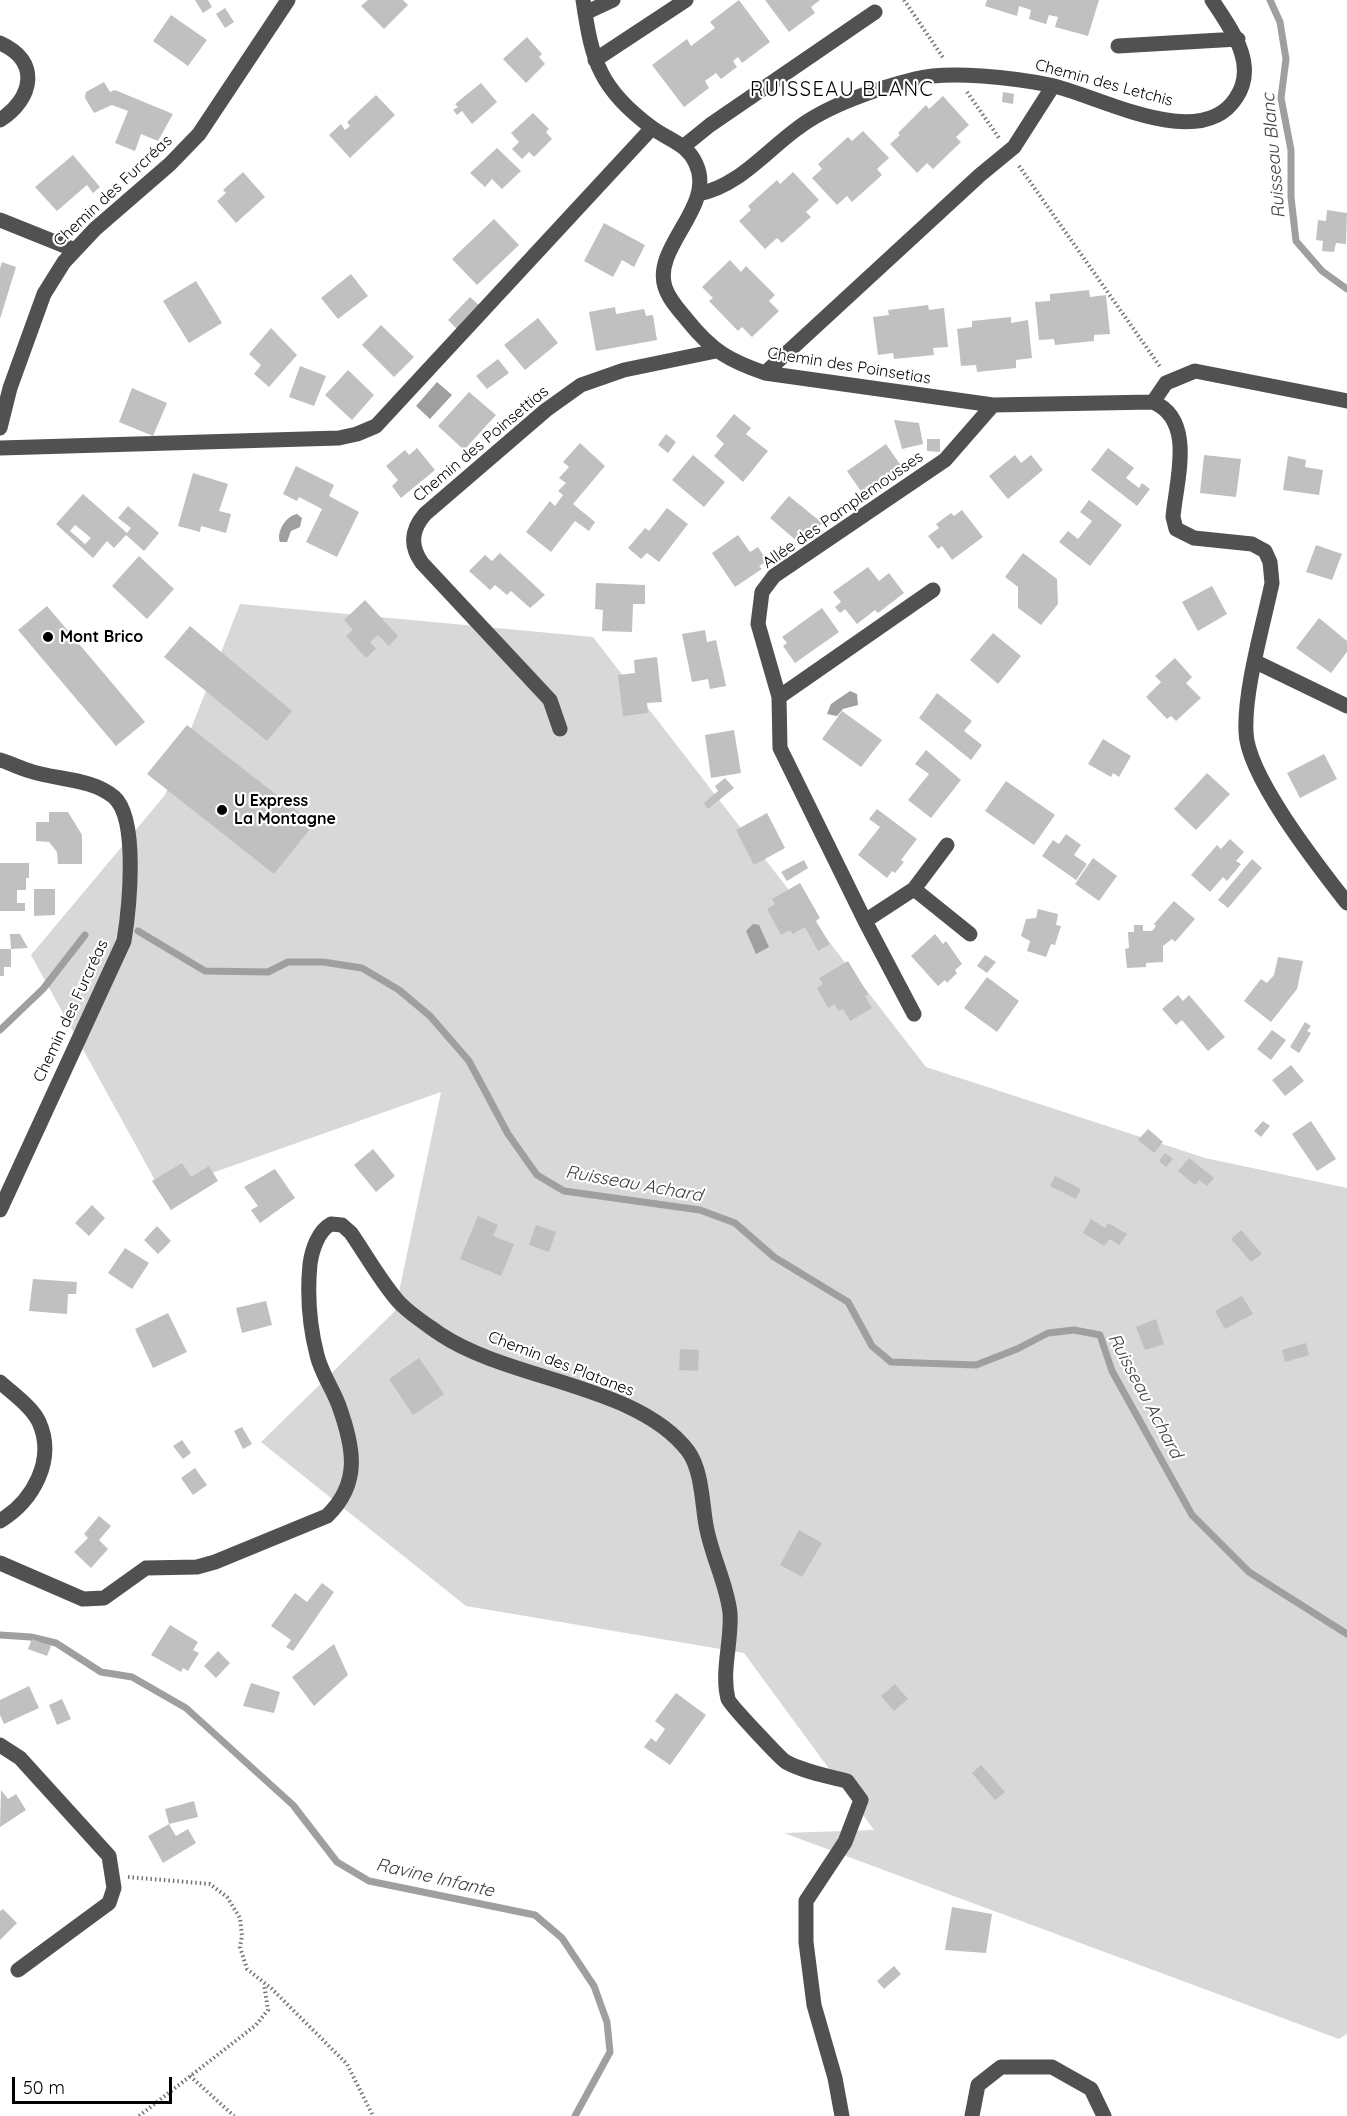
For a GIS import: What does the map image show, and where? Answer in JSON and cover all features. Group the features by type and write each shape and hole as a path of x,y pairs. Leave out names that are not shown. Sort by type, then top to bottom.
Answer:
{"street":[{"name":"Chemin des Furcréas","path":"0,428 10,388 44,294 64,262 199,134 288,0"},
{"path":"613,0 584,7 595,60 604,82 652,128 684,146 710,125 875,12"},
{"path":"595,60 686,0"},
{"name":"Chemin des Letchis","path":"698,194 715,191 737,178 800,126 869,92 919,78 988,77 1053,86 1146,116 1172,121 1199,120 1218,115 1231,105 1242,89 1245,69 1238,39 1212,0"},
{"path":"1118,46 1238,39"},
{"path":"0,43 19,56 29,74 26,94 14,111 0,120"},
{"path":"765,373 980,175 1009,152 1053,86"},
{"path":"0,448 339,438 376,426 652,128"},
{"name":"Chemin des Poinsetias","path":"684,146 696,162 701,178 698,194 663,269 665,287 673,303 716,351 732,362 765,373 993,405 1153,402"},
{"path":"0,220 75,250"},
{"name":"Chemin des Poinsettias","path":"560,729 550,700 418,557 414,530 434,507 546,410 581,384 624,370 716,351"},
{"path":"1347,401 1195,371 1166,383 1153,402 1166,407 1173,417 1181,441 1173,517 1176,529 1194,538 1252,544 1265,551 1270,562 1272,583 1247,711 1246,733 1250,752 1257,772 1315,862 1347,903"},
{"name":"Allée des Pamplemousses","path":"914,1014 865,921 780,748 779,697 759,624 762,592 774,576 945,460 993,405"},
{"path":"779,697 933,590"},
{"path":"1256,662 1347,706"},
{"name":"Chemin des Furcréas","path":"0,760 31,771 95,786 115,798 126,814 130,899 124,941 0,1210"},
{"path":"865,921 914,889 947,845"},
{"path":"914,889 970,934"},
{"name":"Chemin des Platanes","path":"0,1563 83,1599 93,1600 112,1593 147,1568 197,1567 215,1562 327,1516 340,1504 348,1489 351,1454 339,1406 317,1357 307,1297 311,1257 321,1233 330,1224 342,1225 351,1233 398,1301 442,1335 509,1366 610,1400 653,1419 672,1432 690,1453 698,1478 709,1542 730,1613 726,1649 729,1700 739,1716 762,1735 784,1761 813,1772 847,1780 861,1800 845,1842 806,1901 806,1942 814,2005 835,2078 842,2116"},
{"path":"0,1382 38,1420 43,1435 44,1451 41,1476 28,1497 0,1521"},
{"path":"0,1745 20,1758 109,1856 113,1875 114,1888 109,1903 18,1970"},
{"path":"972,2116 978,2085 1001,2067 1052,2067 1091,2089 1104,2116"}],"path":[{"path":"904,0 1163,371 1166,383"},
{"path":"113,1875 210,1884 227,1897 240,1918 242,1936 240,1947 247,1969 347,2064 373,2116"},
{"path":"139,2116 256,2025 268,2010 264,1983"},
{"path":"190,2076 234,2116"}],"shaded area":[{"path":"437,382 452,395 430,419 416,406"},
{"path":"297,514 302,518 300,527 291,531 287,542 280,542 279,534 283,525"},
{"path":"240,604 593,637 926,1067 1205,1158 1347,1188 1347,2034 1339,2039 784,1833 874,1830 744,1653 466,1606 261,1442 395,1311 441,1092 161,1191 31,955 165,795"},
{"path":"850,691 857,694 858,705 843,709 837,716 827,714 831,704"},
{"path":"753,924 759,925 769,947 756,954 746,931"}],"building":[{"path":"195,0 208,0 212,7 203,13"},
{"path":"368,0 403,0 408,5 384,29 361,6"},
{"path":"739,0 770,42 742,63 738,57 733,61 737,67 721,79 716,73 705,81 709,88 684,107 652,65 687,39 691,46 715,28 710,22"},
{"path":"765,0 820,0 811,7 815,13 789,32"},
{"path":"987,0 1099,0 1088,36 1055,27 1058,17 1049,15 1046,24 1029,19 1031,10 1019,6 1017,16 985,6"},
{"path":"225,8 234,22 225,28 216,14"},
{"path":"171,15 207,40 188,66 153,41"},
{"path":"527,37 542,54 539,57 545,64 526,83 503,59"},
{"path":"104,82 110,92 115,90 173,114 158,141 141,134 135,151 115,143 128,111 112,105 94,113 85,98 86,92"},
{"path":"481,83 497,102 472,124 462,111 457,115 453,110 458,107 455,104"},
{"path":"1003,92 1014,94 1013,104 1002,102"},
{"path":"376,95 395,115 350,158 329,135 341,124 345,130 350,126 347,122"},
{"path":"943,96 969,125 956,137 961,142 933,169 927,163 917,173 890,144 926,105 929,109"},
{"path":"533,113 549,129 546,132 552,139 534,157 529,152 522,159 512,149 519,142 511,133"},
{"path":"863,131 889,158 877,169 882,175 852,202 847,196 837,205 812,178 822,169 818,164 848,137 852,141"},
{"path":"497,148 521,171 502,189 492,179 485,187 470,173"},
{"path":"73,155 100,187 93,193 87,185 57,211 35,187"},
{"path":"243,172 265,197 236,223 217,201 226,193 223,190"},
{"path":"793,172 819,200 806,212 811,217 782,243 777,238 765,249 739,221 751,210 748,206 777,180 780,184"},
{"path":"1327,210 1347,213 1346,244 1336,243 1334,252 1322,251 1323,241 1316,240 1318,220 1326,221"},
{"path":"494,219 519,245 477,285 452,259"},
{"path":"604,223 645,245 634,267 622,260 613,277 584,261"},
{"path":"730,260 741,272 746,266 775,295 769,301 779,311 752,337 742,327 738,331 709,301 713,298 702,287"},
{"path":"2,262 16,267 0,319 0,268"},
{"path":"351,274 368,296 338,319 321,298"},
{"path":"196,281 222,323 189,343 163,301"},
{"path":"1089,290 1090,297 1106,295 1110,334 1094,335 1094,341 1055,345 1054,339 1039,340 1035,302 1050,301 1050,294"},
{"path":"470,297 480,306 457,329 448,320"},
{"path":"928,305 929,310 944,308 948,347 933,348 934,355 894,359 893,353 878,355 873,317 889,315 888,310"},
{"path":"615,307 616,314 644,309 646,316 653,315 657,340 596,351 589,312"},
{"path":"1011,317 1011,323 1028,320 1032,358 1016,360 1016,368 977,372 976,365 961,366 957,329 972,327 972,321"},
{"path":"538,318 558,343 525,370 504,345"},
{"path":"381,325 414,357 394,377 362,345"},
{"path":"271,328 297,355 269,387 254,374 261,365 249,354"},
{"path":"498,359 509,373 487,389 476,376"},
{"path":"300,366 326,376 314,406 289,397"},
{"path":"348,370 374,395 352,420 325,395"},
{"path":"132,388 167,403 153,436 119,422"},
{"path":"469,392 496,415 464,450 438,426"},
{"path":"734,414 751,428 746,434 768,451 743,482 714,456 724,444 716,436"},
{"path":"894,420 919,423 923,444 902,449"},
{"path":"666,434 676,442 668,453 658,445"},
{"path":"927,439 940,439 940,452 927,451"},
{"path":"580,443 605,466 573,504 595,522 589,531 575,521 551,552 526,532 550,501 555,506 563,495 558,491 566,483 559,478 569,467 563,462"},
{"path":"886,444 906,473 867,500 847,471"},
{"path":"417,448 435,470 401,498 392,486 398,480 386,466 405,450 409,455"},
{"path":"1108,448 1134,468 1126,478 1139,488 1142,483 1150,489 1137,506 1091,470"},
{"path":"693,455 725,482 704,507 672,480"},
{"path":"1015,455 1021,463 1031,455 1043,470 1008,499 989,476"},
{"path":"1204,455 1241,459 1236,497 1200,493"},
{"path":"1288,456 1306,460 1305,467 1323,470 1319,495 1283,490"},
{"path":"296,466 334,485 329,496 359,512 337,557 306,542 322,509 299,497 297,501 283,494"},
{"path":"193,473 228,484 219,511 231,514 226,533 201,526 200,532 178,526"},
{"path":"83,494 127,533 131,528 118,518 128,506 159,533 144,551 126,535 114,548 107,541 93,558 56,524","holes":["75,525 91,538 85,544 70,531"]},
{"path":"789,496 822,523 815,531 810,528 798,542 770,518"},
{"path":"1089,500 1122,525 1090,566 1059,542 1068,531 1078,539 1092,521 1080,512"},
{"path":"667,508 688,524 659,562 647,553 641,559 628,548 645,528 649,531"},
{"path":"962,510 983,537 952,560 942,546 938,549 928,536 939,528 936,524 951,513 954,516"},
{"path":"738,535 750,552 758,547 767,561 759,566 762,569 735,587 712,553"},
{"path":"1316,545 1342,554 1332,580 1306,572"},
{"path":"500,553 545,595 530,608 511,591 507,595 495,585 490,590 469,571 485,555 492,561"},
{"path":"1023,553 1057,579 1058,604 1041,625 1018,608 1018,587 1005,577"},
{"path":"139,556 174,589 147,619 112,586"},
{"path":"868,567 879,581 889,573 904,593 878,613 875,610 857,624 845,609 840,613 835,607 841,602 833,592"},
{"path":"596,583 645,585 645,604 633,604 632,632 602,631 603,610 595,609"},
{"path":"1212,586 1227,614 1198,631 1182,602"},
{"path":"365,600 398,636 389,646 378,635 370,642 376,649 366,658 346,636 353,630 344,620"},
{"path":"47,606 145,722 116,746 18,630"},
{"path":"822,608 839,632 795,663 783,646 787,643 782,637"},
{"path":"1319,618 1347,641 1347,652 1331,673 1296,648"},
{"path":"190,626 292,711 267,741 164,657"},
{"path":"705,630 707,642 716,640 726,686 710,689 708,679 692,682 682,634"},
{"path":"993,633 1021,656 998,684 970,660"},
{"path":"657,657 662,702 647,703 648,713 623,716 618,675 635,673 634,660"},
{"path":"1175,658 1192,677 1186,683 1201,698 1176,721 1171,716 1167,719 1146,697 1161,682 1155,676"},
{"path":"937,693 972,721 964,731 982,745 971,760 919,718"},
{"path":"842,711 882,740 861,767 822,739"},
{"path":"187,725 314,824 274,874 147,774"},
{"path":"734,730 741,773 711,778 705,735"},
{"path":"1103,739 1131,756 1119,777 1113,773 1111,777 1088,764"},
{"path":"926,750 961,780 931,818 908,800 929,774 915,764"},
{"path":"1324,754 1337,779 1300,798 1287,773"},
{"path":"1207,773 1230,794 1196,830 1174,809"},
{"path":"725,778 734,788 708,809 704,803 718,791 715,786"},
{"path":"1006,781 1055,815 1034,845 985,811"},
{"path":"877,809 917,839 901,860 904,862 895,873 892,871 887,878 858,855 880,827 869,819"},
{"path":"49,812 68,812 82,835 82,864 58,864 57,852 49,842 36,841 36,822 49,822"},
{"path":"767,813 785,848 754,865 736,830"},
{"path":"1066,834 1081,845 1074,855 1087,864 1076,880 1042,856 1053,840 1059,844"},
{"path":"1230,839 1244,852 1236,861 1241,864 1227,881 1223,877 1210,892 1191,875 1217,845 1221,849"},
{"path":"1093,858 1117,876 1099,901 1075,884"},
{"path":"1252,859 1262,868 1228,908 1218,900"},
{"path":"804,860 808,868 787,881 781,872"},
{"path":"0,863 29,863 26,890 17,890 17,903 25,903 25,911 0,911"},
{"path":"800,883 820,918 816,921 830,944 818,951 805,927 793,934 790,930 781,935 767,909 775,904 772,899"},
{"path":"34,889 55,889 55,915 34,916"},
{"path":"1174,901 1195,919 1175,942 1172,939 1163,946 1163,962 1146,963 1146,967 1127,968 1125,949 1129,948 1128,932 1134,932 1134,925 1143,925 1143,931 1152,931 1156,926 1154,924"},
{"path":"1038,909 1058,914 1056,925 1061,926 1055,945 1051,944 1046,957 1027,951 1030,941 1021,936 1026,919 1036,918"},
{"path":"10,934 20,934 28,948 11,949"},
{"path":"935,934 943,944 946,941 962,964 947,983 945,980 938,986 911,956"},
{"path":"0,949 11,949 11,967 4,967 4,976 0,976"},
{"path":"985,955 996,962 987,973 977,966"},
{"path":"1278,957 1303,961 1297,989 1271,1022 1244,1001 1261,979 1267,983 1274,975"},
{"path":"848,961 868,994 865,996 872,1008 850,1021 843,1009 839,1011 834,1004 828,1008 817,988 823,984 819,978"},
{"path":"987,977 1019,1001 997,1032 964,1008"},
{"path":"1178,995 1183,1001 1189,995 1225,1037 1208,1051 1182,1020 1176,1025 1162,1009"},
{"path":"1305,1022 1311,1026 1307,1031 1311,1033 1299,1053 1290,1047"},
{"path":"1272,1030 1286,1040 1271,1060 1257,1049"},
{"path":"1291,1065 1304,1081 1285,1096 1272,1080"},
{"path":"1263,1121 1270,1126 1261,1137 1254,1131"},
{"path":"1311,1121 1336,1159 1317,1171 1292,1134"},
{"path":"1148,1129 1163,1142 1154,1153 1138,1140"},
{"path":"373,1149 395,1176 376,1192 354,1165"},
{"path":"1165,1153 1173,1159 1166,1167 1159,1161"},
{"path":"1189,1158 1214,1178 1207,1186 1199,1180 1195,1185 1178,1171"},
{"path":"182,1163 191,1177 209,1166 218,1181 171,1210 152,1181"},
{"path":"275,1169 295,1198 260,1223 251,1210 258,1206 244,1187"},
{"path":"1055,1176 1081,1189 1076,1199 1050,1186"},
{"path":"92,1205 105,1218 89,1236 75,1223"},
{"path":"478,1216 498,1225 493,1236 514,1244 501,1276 460,1259"},
{"path":"1091,1219 1105,1228 1108,1223 1127,1234 1119,1245 1110,1239 1104,1246 1083,1233"},
{"path":"536,1225 556,1232 549,1252 529,1245"},
{"path":"157,1226 171,1241 158,1254 144,1240"},
{"path":"1241,1230 1262,1254 1251,1262 1231,1239"},
{"path":"125,1248 149,1263 132,1289 108,1273"},
{"path":"33,1279 77,1282 76,1294 68,1294 67,1314 29,1311"},
{"path":"1242,1296 1253,1314 1225,1329 1215,1311"},
{"path":"266,1301 272,1325 242,1333 236,1308"},
{"path":"168,1313 187,1352 153,1368 135,1329"},
{"path":"1156,1319 1164,1344 1145,1350 1136,1327"},
{"path":"1306,1343 1309,1355 1285,1362 1282,1350"},
{"path":"680,1349 699,1350 698,1371 679,1370"},
{"path":"419,1358 444,1394 413,1415 389,1379"},
{"path":"242,1427 252,1444 243,1449 234,1431"},
{"path":"182,1440 191,1453 183,1459 173,1446"},
{"path":"195,1468 207,1485 193,1495 181,1478"},
{"path":"99,1516 111,1526 99,1540 108,1549 91,1568 74,1552 88,1538 84,1534"},
{"path":"799,1530 822,1543 802,1577 780,1565"},
{"path":"322,1583 334,1592 293,1651 286,1647 291,1640 271,1626 295,1593 307,1602"},
{"path":"170,1625 198,1642 193,1650 199,1653 188,1671 183,1668 181,1672 151,1655"},
{"path":"32,1639 51,1646 47,1656 28,1649"},
{"path":"334,1644 348,1675 314,1706 292,1677"},
{"path":"218,1651 230,1663 216,1678 204,1666"},
{"path":"251,1683 280,1692 274,1713 243,1706"},
{"path":"895,1684 908,1699 894,1711 881,1696"},
{"path":"29,1686 39,1708 4,1724 0,1715 0,1700"},
{"path":"676,1693 706,1715 670,1765 644,1747 651,1738 656,1742 665,1729 655,1721"},
{"path":"62,1699 71,1719 57,1725 49,1705"},
{"path":"981,1765 1005,1792 995,1800 972,1773"},
{"path":"1,1790 8,1799 16,1794 26,1810 0,1827"},
{"path":"194,1801 198,1817 169,1824 165,1809"},
{"path":"169,1824 176,1836 188,1829 196,1843 163,1863 148,1836"},
{"path":"952,1907 992,1914 986,1953 945,1950"},
{"path":"3,1909 17,1923 0,1940 0,1911"},
{"path":"894,1966 901,1974 884,1989 877,1981"}],"waterway":[{"name":"Ruisseau Blanc","path":"1270,0 1280,22 1286,59 1281,98 1291,150 1291,197 1296,241 1322,271 1347,289"},
{"name":"Ruisseau Achard","path":"138,931 205,971 268,972 288,962 323,962 362,968 399,990 430,1016 469,1061 508,1134 537,1175 564,1191 700,1210 735,1223 774,1257 848,1302 872,1346 891,1362 976,1365 1017,1349 1048,1333 1074,1330 1100,1335 1112,1371 1192,1515 1249,1572 1347,1634"},
{"name":"Ruisseau Achard","path":"0,1030 43,989 85,935"},
{"name":"Ravine Infante","path":"0,1635 31,1637 56,1643 101,1672 132,1677 186,1708 293,1805 337,1862 369,1881 535,1915 562,1938 594,1986 607,2022 610,2052 575,2116"}],"place":[{"name":"Mont Brico","path":"48,637"},
{"name":"U Express La Montagne","path":"222,810"}],"district":[{"name":"RUISSEAU BLANC","path":"842,90"}]}
